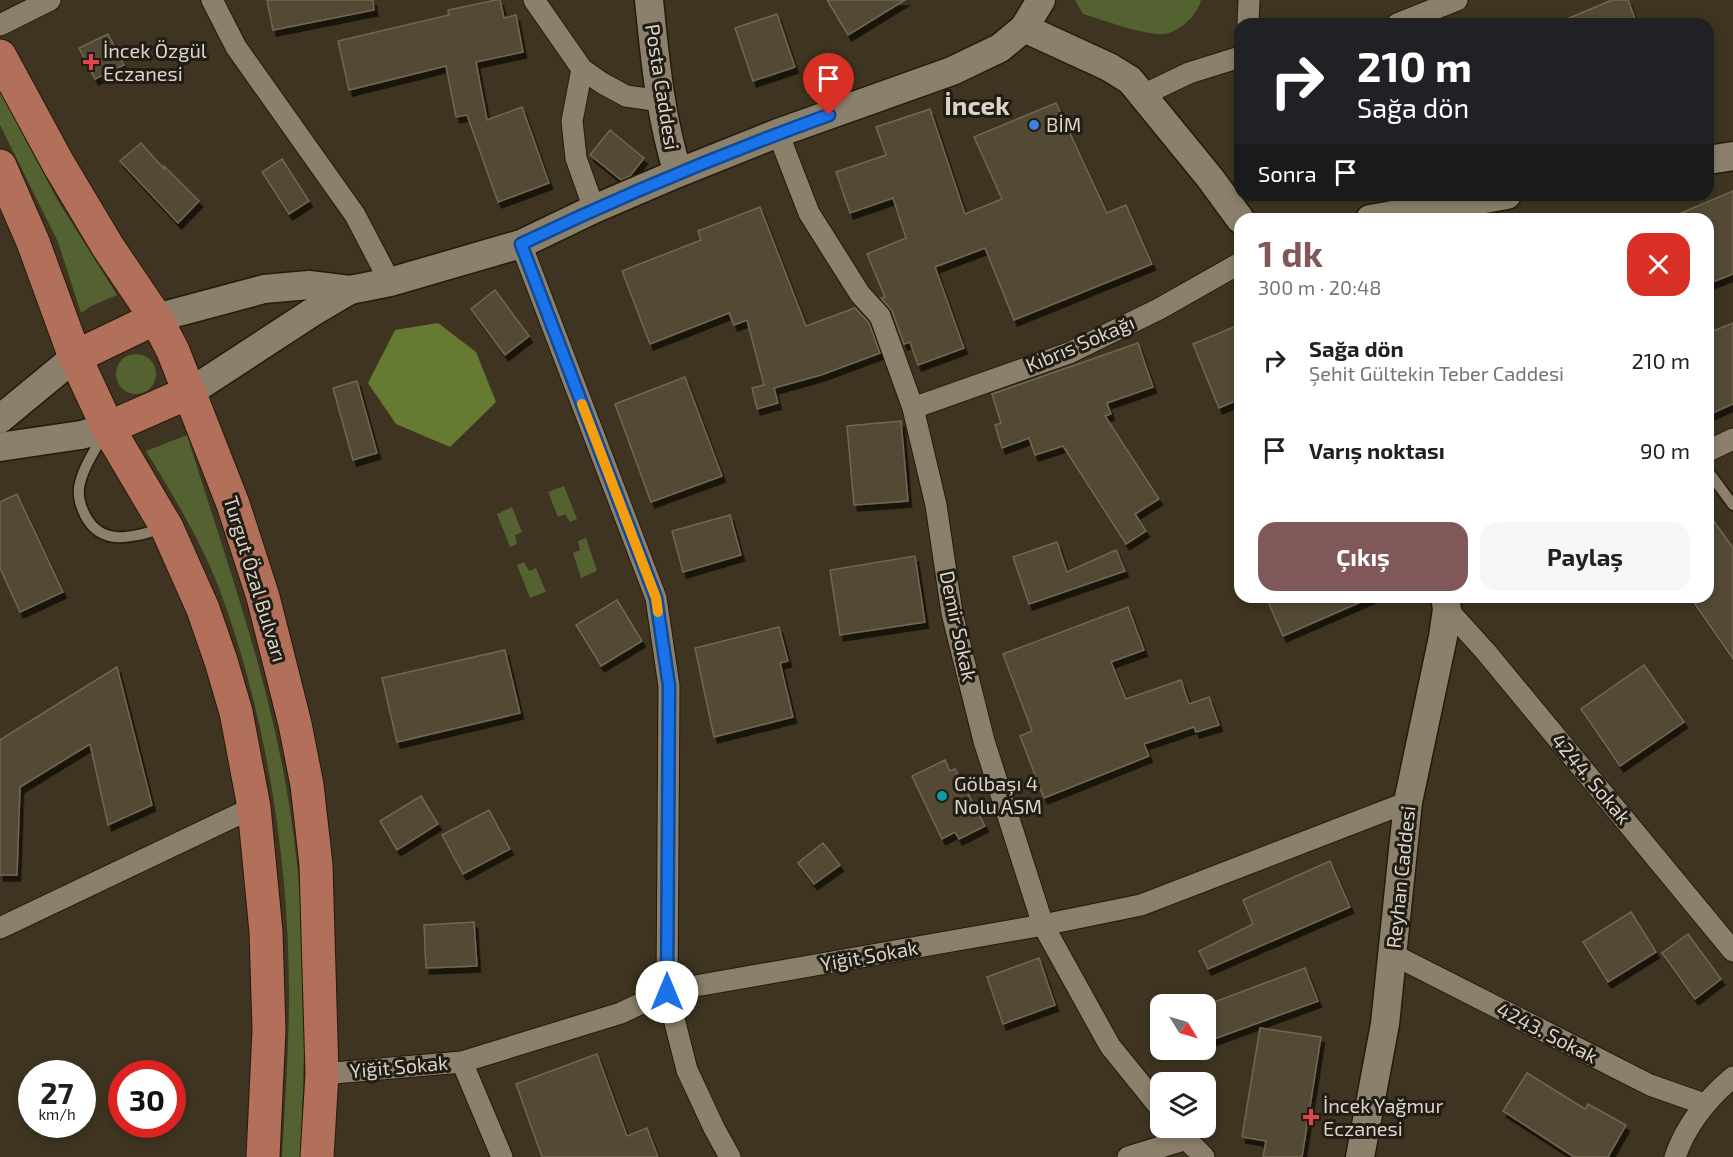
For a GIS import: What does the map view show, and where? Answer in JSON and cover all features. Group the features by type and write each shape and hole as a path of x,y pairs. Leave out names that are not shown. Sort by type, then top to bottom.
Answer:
{"main road":[{"name":"Turgut Özal Bulvarı","path":"0,56 83,206 156,318 190,392 233,504 263,597 279,656 305,775 316,865 322,1074 316,1157"},
{"path":"0,166 33,242 75,357 108,428 167,528 222,661 236,712 254,807 263,888 269,986 267,1084 262,1157"},
{"path":"75,357 156,318"},
{"path":"108,428 190,392"}],"street":[{"path":"0,26 50,0"},
{"path":"212,0 236,48 354,215 390,282"},
{"path":"534,0 582,69 626,96 661,101"},
{"name":"Posta Caddesi","path":"649,0 661,101 668,141 678,173"},
{"path":"156,318 264,289 309,285 350,290 390,282 521,244 594,209 678,173 778,133 952,70 1000,48 1024,28 1041,0"},
{"path":"1248,18 1249,0"},
{"path":"1412,18 1457,0"},
{"path":"1024,28 1109,67 1130,80 1236,213"},
{"path":"1143,95 1189,73 1234,59"},
{"path":"582,69 572,122 576,158 594,209"},
{"name":"Demir Sokak","path":"778,133 809,213 860,294 880,316 913,408 936,506 951,613 984,741 1043,925 1110,1046 1150,1095"},
{"path":"1714,159 1733,156"},
{"path":"1386,213 1412,203 1436,201"},
{"path":"521,244 656,598 669,686 667,992 687,1070 730,1157"},
{"name":"Kıbrıs Sokağı","path":"913,408 1079,349 1159,309 1234,266"},
{"path":"190,392 350,290"},
{"path":"0,419 75,357"},
{"path":"0,447 81,435 108,428"},
{"path":"1714,448 1733,439"},
{"name":"Reyhan Caddesi","path":"1360,1157 1378,1067 1394,955 1408,802 1446,603"},
{"name":"4244. Sokak","path":"1446,603 1733,951"},
{"name":"Yiğit Sokak","path":"322,1074 462,1062 621,1013 667,992 1043,925 1141,905 1408,802"},
{"path":"0,928 254,807"},
{"name":"4243. Sokak","path":"1394,955 1650,1085 1704,1104"},
{"path":"462,1062 502,1157"},
{"path":"1675,1157 1690,1124 1704,1104 1733,1077"},
{"path":"1128,1157 1172,1138"},
{"path":"1185,1138 1204,1157"}],"lane":[{"path":"108,428 84,474 79,489 80,504 86,518 100,533 115,538 132,537 167,528"},
{"path":"1714,479 1733,505"}],"green space":[{"path":"1075,0 1201,0 1195,13 1178,29 1156,34 1119,26 1083,14"},
{"path":"0,91 58,201 117,295 81,313 58,242 0,125"},
{"path":"438,323 476,352 496,402 450,447 396,424 368,383 395,330"},
{"path":"136,354 150,360 156,374 150,388 136,394 122,388 116,374 122,360"},
{"path":"187,435 260,671 283,768 291,817 297,859 303,944 304,1072 300,1157 282,1157 288,1034 288,943 279,839 262,736 236,636 212,570 195,535 146,451"},
{"path":"564,486 577,519 570,522 565,514 558,517 548,492"},
{"path":"512,507 522,532 515,535 517,544 510,547 497,514"},
{"path":"586,538 597,571 581,578 573,553 580,550 578,541"},
{"path":"524,562 529,571 536,568 546,592 530,598 517,565"}],"building":[{"path":"267,0 373,0 374,10 273,30"},
{"path":"500,0 504,18 516,15 523,52 476,62 487,120 522,107 549,183 498,202 467,115 456,117 446,66 349,90 338,41 449,15 448,10"},
{"path":"827,0 905,0 848,35"},
{"path":"1612,0 1628,0 1635,18 1569,18"},
{"path":"777,14 795,67 753,81 735,28"},
{"path":"108,34 124,65 95,79 79,48"},
{"path":"1056,103 1107,213 1126,205 1152,264 1014,320 985,248 935,267 964,348 918,365 910,342 904,344 892,311 881,298 885,297 867,254 906,238 893,198 850,213 836,172 886,155 876,127 930,109 965,214 1002,199 974,137"},
{"path":"610,130 644,158 630,176 621,180 590,155"},
{"path":"141,143 164,169 164,166 199,201 178,223 120,161"},
{"path":"282,159 309,201 289,214 262,172"},
{"path":"1733,191 1733,274 1714,282 1714,213 1681,213"},
{"path":"760,207 806,326 855,308 869,323 880,353 821,375 774,388 778,403 757,409 752,388 764,385 747,320 734,325 729,313 650,344 622,271 701,240 698,231"},
{"path":"495,290 529,336 505,355 471,309"},
{"path":"1733,323 1733,404 1714,412 1714,331"},
{"path":"1234,327 1234,402 1219,408 1193,344"},
{"path":"1138,343 1153,387 1107,403 1111,414 1105,416 1159,499 1135,514 1146,531 1126,544 1063,446 1035,455 1029,438 1002,448 995,425 1001,423 992,394"},
{"path":"685,377 722,476 651,502 615,404"},
{"path":"357,381 377,453 353,460 333,388"},
{"path":"901,421 908,501 854,505 847,426"},
{"path":"17,494 63,592 20,612 0,568 0,502"},
{"path":"730,515 741,555 683,572 672,531"},
{"path":"1714,521 1733,548 1733,659 1694,603 1714,603"},
{"path":"1057,542 1067,572 1116,550 1125,571 1029,604 1013,557"},
{"path":"915,556 925,622 840,635 830,570"},
{"path":"617,600 642,641 601,666 576,625"},
{"path":"1269,603 1358,603 1283,636"},
{"path":"1128,607 1144,650 1111,662 1126,699 1181,680 1189,704 1209,697 1219,725 1196,732 1194,727 1144,744 1149,756 1044,798 1020,736 1032,731 1003,654"},
{"path":"779,627 788,661 780,663 793,717 714,737 695,648"},
{"path":"505,650 520,713 397,742 382,678"},
{"path":"1644,665 1684,722 1620,766 1581,709"},
{"path":"117,667 152,805 108,825 90,744 20,787 17,875 0,875 0,740"},
{"name":"Gölbaşı 4 Nolu ASM","path":"945,760 950,771 955,769 985,826 959,839 955,832 942,839 912,776"},
{"path":"421,796 438,824 397,850 380,821"},
{"path":"489,810 510,849 463,874 442,835"},
{"path":"823,843 840,865 814,884 798,863"},
{"path":"1330,861 1350,907 1208,969 1199,951 1253,924 1243,900"},
{"path":"1631,912 1656,952 1608,982 1583,942"},
{"path":"474,922 477,966 426,968 424,925"},
{"path":"1688,934 1721,979 1695,999 1662,953"},
{"path":"1039,958 1055,1005 1003,1024 987,977"},
{"path":"1305,968 1318,1001 1216,1038 1216,1001"},
{"path":"1260,1028 1321,1037 1302,1157 1263,1157 1266,1141 1242,1137"},
{"path":"597,1054 627,1136 647,1128 658,1157 542,1157 516,1084"},
{"path":"1527,1073 1585,1109 1588,1104 1626,1125 1608,1157 1574,1157 1503,1111"}],"slow traffic":[{"path":"582,404 656,598 658,612"}],"place":[{"name":"İncek Özgül Eczanesi","path":"91,62"},
{"name":"BİM","path":"1034,125"},
{"name":"Gölbaşı 4 Nolu ASM","path":"942,796"},
{"name":"İncek Yağmur Eczanesi","path":"1311,1117"}],"district":[{"name":"İncek","path":"977,106"}],"route":[{"path":"667,992 669,686 656,598 521,244 594,209 678,173 829,115"}]}
